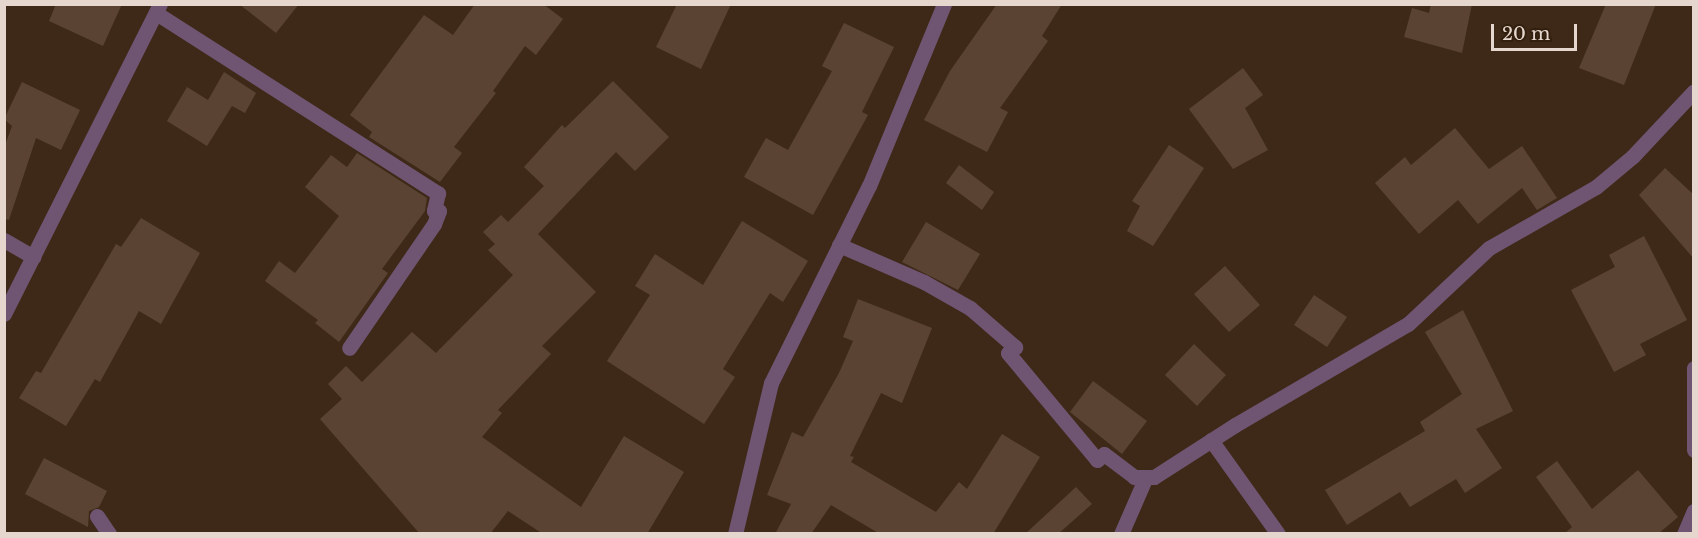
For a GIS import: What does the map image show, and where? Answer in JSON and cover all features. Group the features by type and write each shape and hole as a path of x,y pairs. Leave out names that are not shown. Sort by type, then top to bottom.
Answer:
{"street":[{"path":"735,534 771,383 869,186 944,4"},
{"path":"4,314 158,9 438,193 434,211 439,211 434,224 349,348"},
{"path":"839,245 924,282 970,308 1015,347 1008,353 1097,460 1104,454 1125,471 1145,479 1164,473 1211,440 1408,324 1489,248 1596,187 1633,156 1694,91"},
{"path":"4,240 33,257"},
{"path":"1694,368 1694,450"},
{"path":"1211,440 1278,534"},
{"path":"1122,534 1145,479"},
{"path":"1684,534 1694,511"},
{"path":"97,516 109,534"}],"building":[{"path":"56,4 122,4 103,46 49,21"},
{"path":"239,4 299,4 276,33"},
{"path":"475,4 543,4 563,19 536,55 525,46 493,91 496,93 454,147 462,153 440,182 369,137 372,132 350,115 424,15 453,35"},
{"path":"677,4 731,4 701,69 656,47"},
{"path":"997,4 1062,4 1042,36 1048,41 1000,108 1008,112 987,152 924,120 950,71"},
{"path":"1431,4 1472,4 1462,53 1404,37 1412,8 1429,13"},
{"path":"1606,4 1656,4 1624,85 1579,68"},
{"path":"844,23 894,47 862,112 868,115 813,215 744,177 766,138 788,150 832,71 822,66"},
{"path":"1243,68 1263,95 1245,108 1268,150 1233,169 1189,109"},
{"path":"224,72 256,93 245,113 232,106 207,146 167,121 187,87 208,100"},
{"path":"613,81 669,137 635,171 616,152 538,234 596,292 542,346 551,354 498,410 502,413 482,437 581,507 624,436 684,472 647,534 543,534 508,511 490,534 420,534 320,419 342,399 328,384 346,366 362,382 412,332 436,353 513,275 488,250 495,244 483,232 501,215 508,222 544,186 524,167 562,125 565,128"},
{"path":"22,82 80,110 61,150 36,138 9,220 4,219 4,148 12,126 4,119"},
{"path":"1455,128 1489,169 1522,146 1557,198 1537,210 1522,188 1478,224 1458,200 1419,234 1375,183 1405,157 1411,165"},
{"path":"1169,145 1204,168 1153,246 1127,231 1140,206 1132,201"},
{"path":"357,153 427,198 425,211 382,269 388,273 339,342 315,323 318,320 265,281 279,261 295,273 339,216 305,187 331,155 347,167"},
{"path":"959,165 994,192 982,210 946,183"},
{"path":"1665,168 1694,195 1694,259 1639,195"},
{"path":"141,218 200,253 161,324 139,311 100,382 95,379 66,426 19,398 36,371 41,373 116,244 121,247"},
{"path":"742,221 808,261 783,302 770,293 723,369 735,377 704,424 607,361 650,295 635,286 655,254 703,285"},
{"path":"926,222 980,254 958,290 902,262"},
{"path":"1644,236 1687,320 1640,344 1646,355 1614,372 1571,290 1615,267 1609,255"},
{"path":"1225,266 1260,305 1229,332 1194,294"},
{"path":"1314,295 1347,317 1327,347 1294,325"},
{"path":"858,299 932,328 902,403 881,393 850,456 854,457 851,462 936,512 959,482 967,489 1002,434 1040,457 993,534 880,534 831,505 811,534 775,534 791,504 767,495 792,432 803,437 839,373 853,341 843,337"},
{"path":"1463,310 1513,411 1476,429 1502,468 1465,493 1456,479 1410,507 1400,492 1347,525 1325,490 1425,431 1420,422 1462,394 1425,332"},
{"path":"1194,344 1226,375 1197,406 1165,375"},
{"path":"1093,381 1147,421 1122,454 1070,412"},
{"path":"44,458 107,491 99,507 89,511 88,527 25,494"},
{"path":"1557,461 1592,509 1638,470 1678,517 1658,534 1564,534 1572,527 1536,477"},
{"path":"1076,487 1092,504 1058,534 1025,534"}]}
